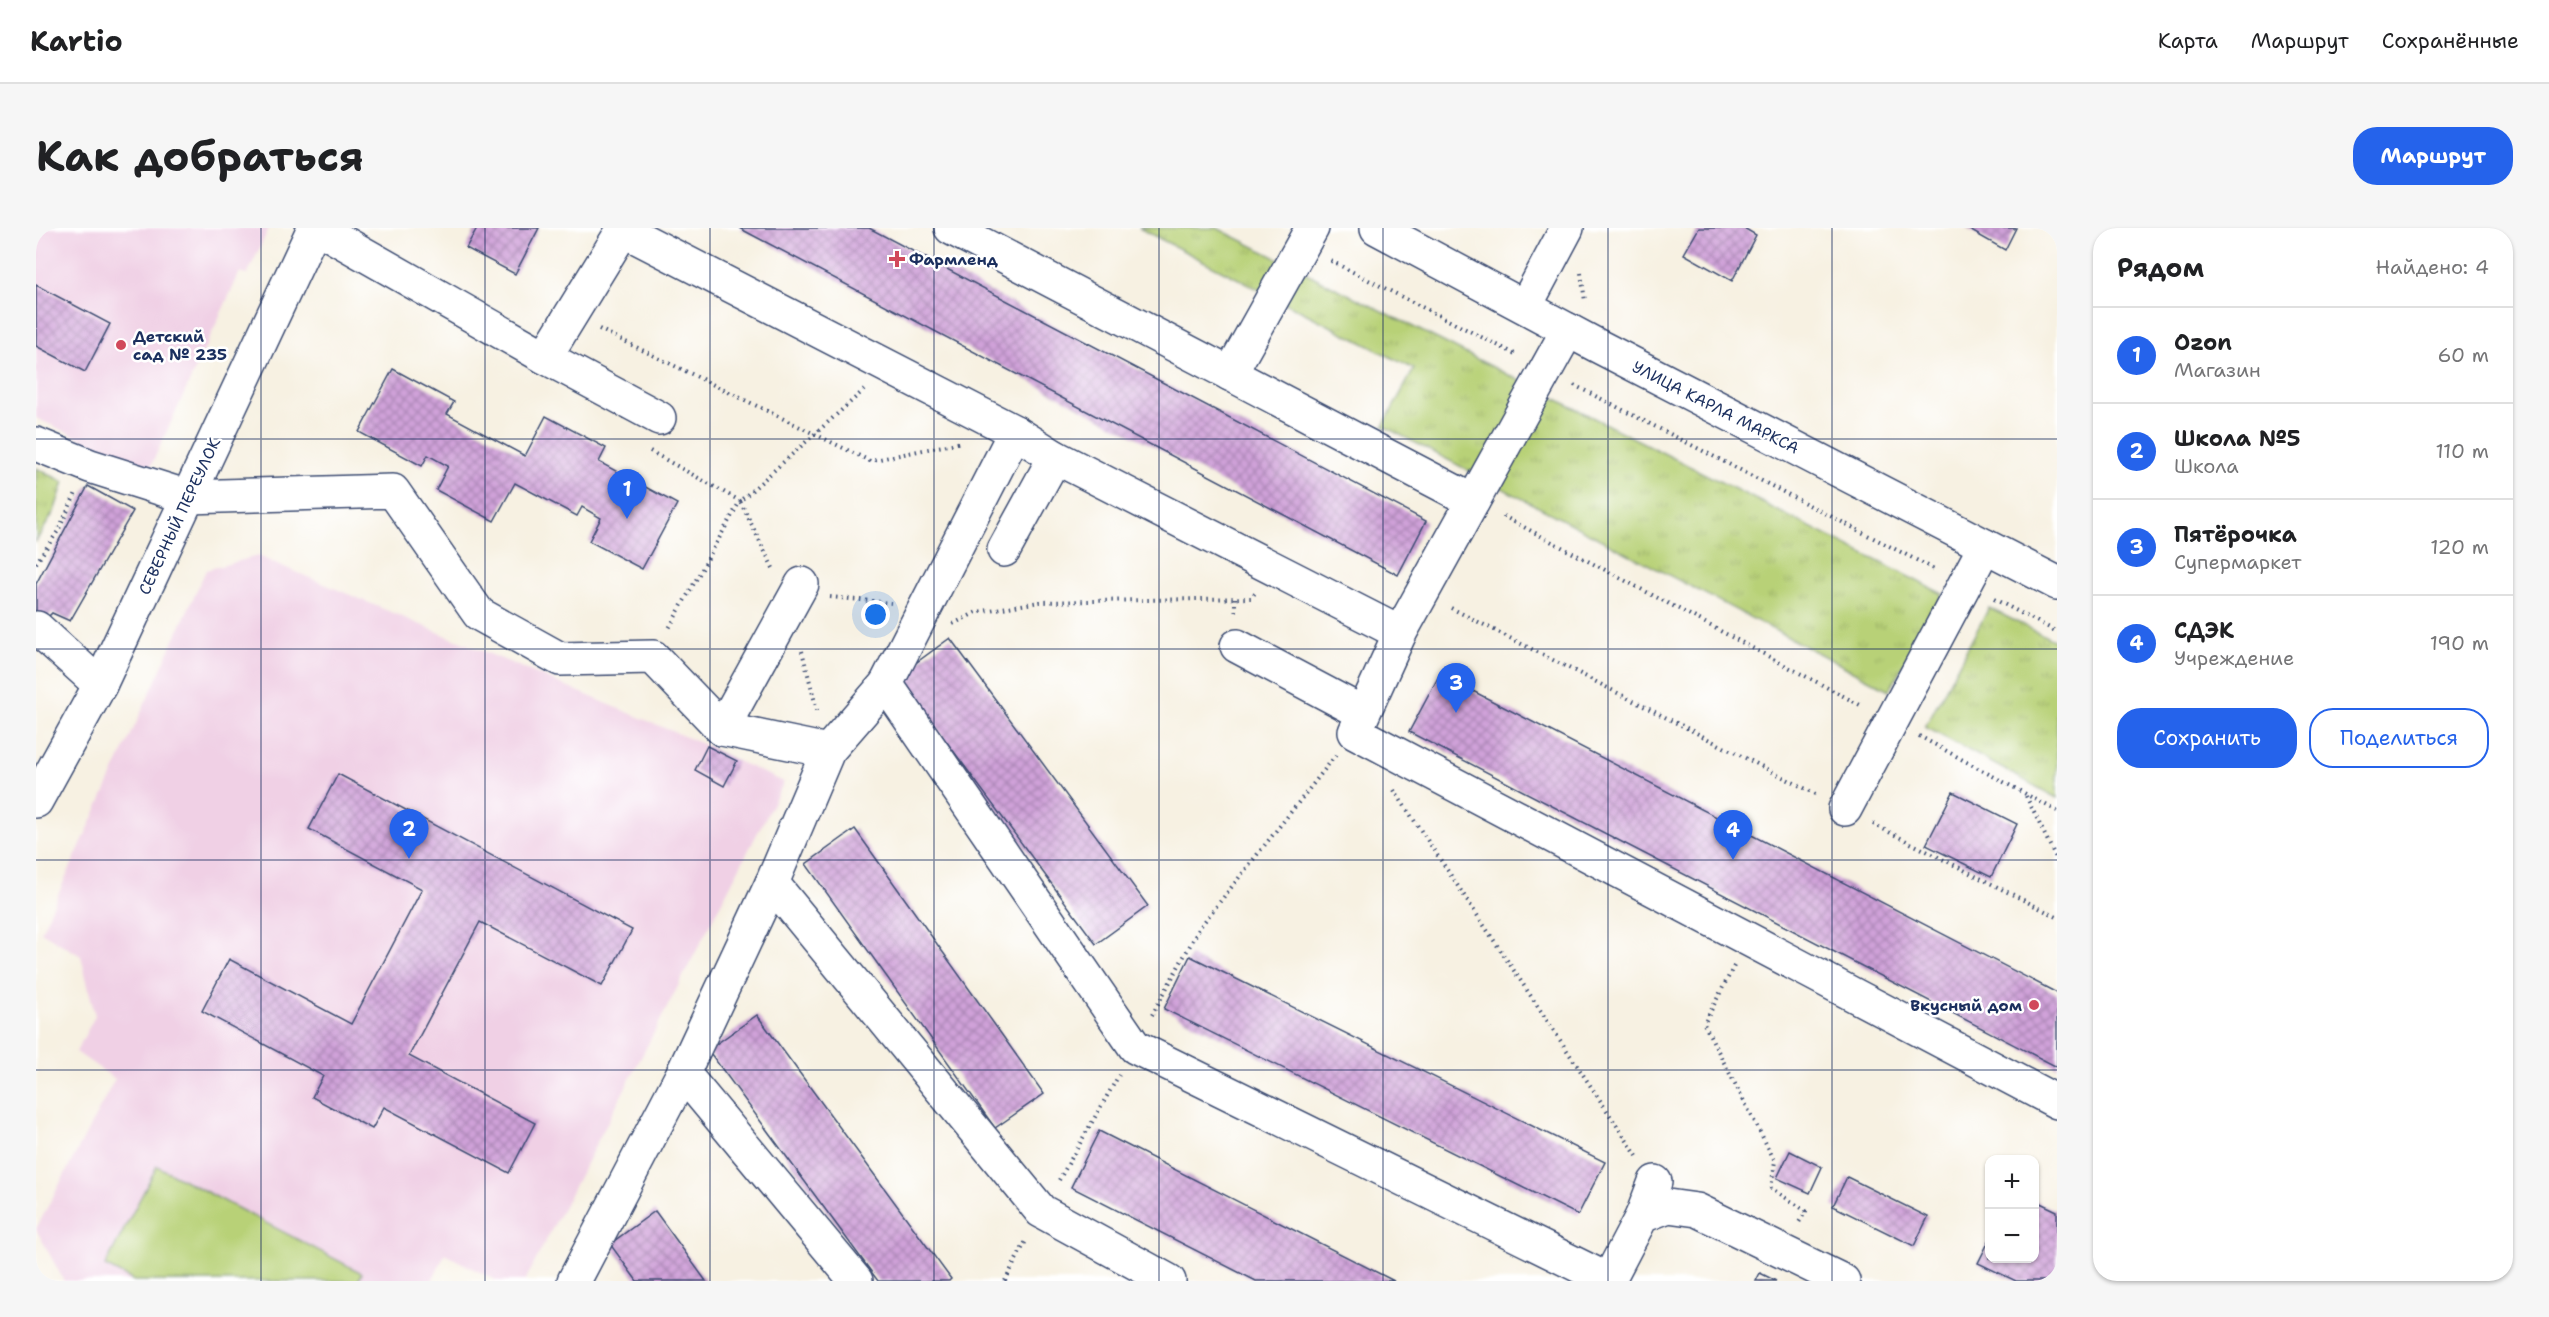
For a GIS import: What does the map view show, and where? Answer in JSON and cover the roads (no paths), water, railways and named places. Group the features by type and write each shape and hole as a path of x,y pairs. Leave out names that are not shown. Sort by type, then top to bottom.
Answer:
{"street":[{"path":"316,228 545,357 659,418"},
{"name":"СЕВЕРНЫЙ ПЕРЕУЛОК","path":"36,801 100,685 316,228"},
{"path":"951,228 1473,501"},
{"name":"УЛИЦА КАРЛА МАРКСА","path":"1377,228 1526,305 1568,330 2057,583"},
{"path":"545,357 622,230 1016,432 1055,457 1400,633"},
{"path":"1526,305 1556,232"},
{"path":"1230,374 1307,237"},
{"path":"1359,722 1400,633 1424,594 1568,330"},
{"path":"588,1273 772,883 828,751 886,684 1016,432"},
{"path":"36,444 90,466 188,497 393,491 479,614 560,659 653,657 722,729 828,751"},
{"path":"1004,550 1055,457"},
{"path":"1845,809 1985,546"},
{"path":"722,729 799,589"},
{"path":"37,628 100,685"},
{"path":"1237,646 1359,722 1748,939 2057,1102"},
{"path":"886,684 1135,1047 1608,1280 1642,1216 1655,1182"},
{"path":"772,883 1041,1211 1170,1281"},
{"path":"683,1073 856,1281"},
{"path":"1642,1216 1668,1206 1697,1210 1843,1281"}],"place":[{"name":"Фармленд","path":"897,259"},
{"name":"Детский сад № 235","path":"121,345"},
{"name":"Ozon","path":"627,519"},
{"name":"Пятёрочка","path":"1456,713"},
{"name":"Школа №5","path":"409,859"},
{"name":"СДЭК","path":"1733,860"},
{"name":"Вкусный дом","path":"2034,1005"}]}
